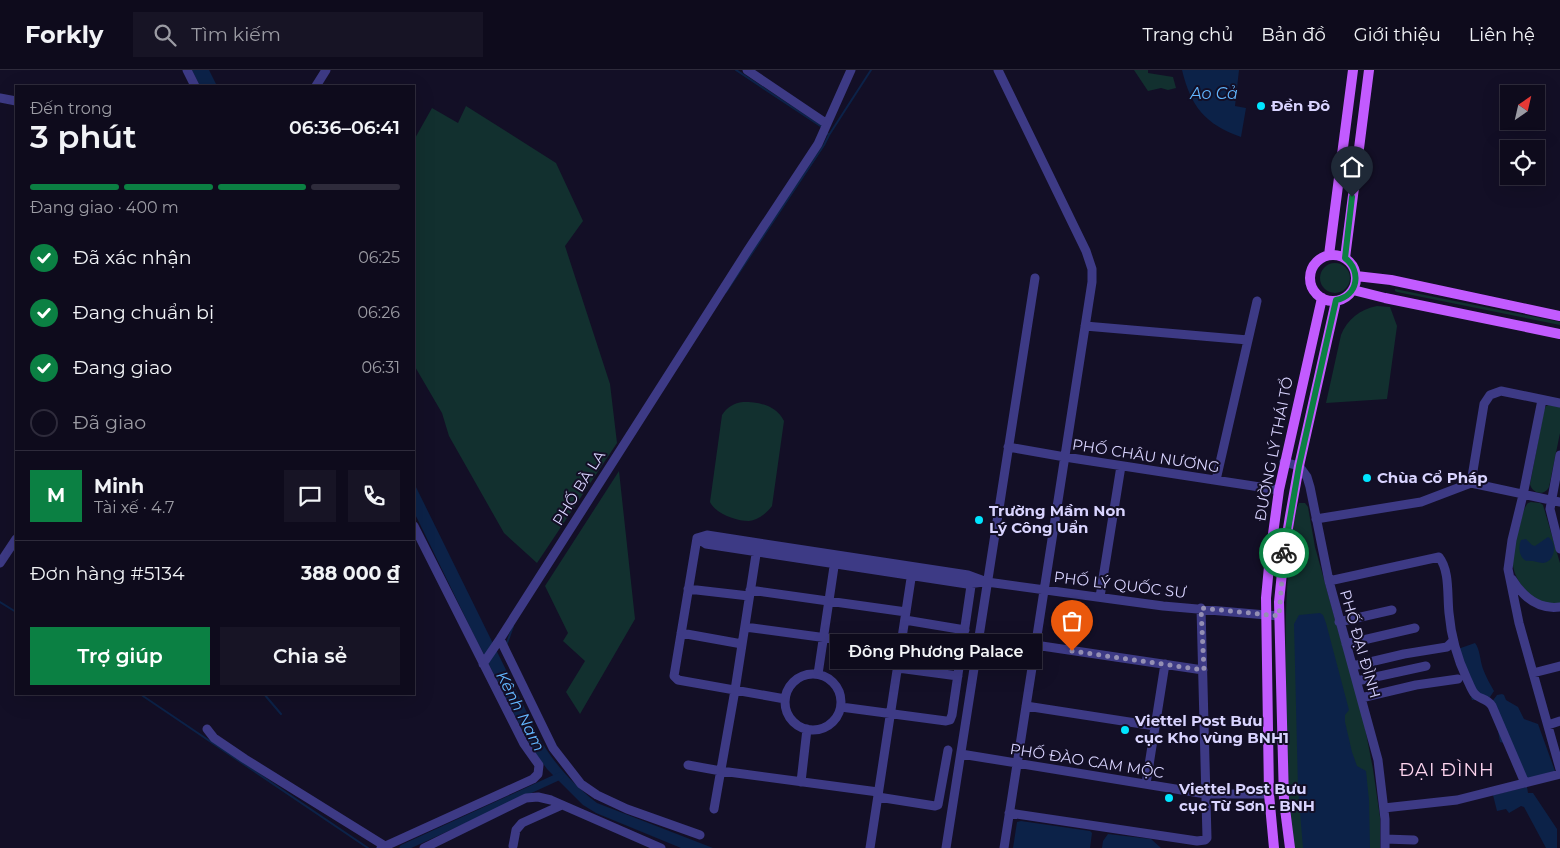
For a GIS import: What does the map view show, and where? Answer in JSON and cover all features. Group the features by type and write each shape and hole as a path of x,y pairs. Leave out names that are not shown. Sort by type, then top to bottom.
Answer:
{"main road":[{"path":"1329,255 1353,70"},
{"path":"1345,258 1369,70"},
{"path":"1329,255 1345,258 1352,264 1356,276 1353,290 1346,296 1336,300 1322,298 1312,288 1310,274 1316,261 1329,255"},
{"path":"1356,276 1391,280 1560,316"},
{"path":"1353,290 1560,334"},
{"name":"ĐƯỜNG LÝ THÁI TỔ","path":"1274,848 1269,794 1265,615 1270,556 1284,462 1322,298"},
{"name":"ĐƯỜNG LÝ THÁI TỔ","path":"1290,848 1284,800 1279,616 1284,553 1299,466 1336,300"}],"street":[{"path":"187,70 194,85"},
{"path":"317,85 326,70"},
{"path":"747,70 827,124"},
{"name":"PHỐ BÀ LA","path":"483,663 818,144 852,70"},
{"path":"998,70 1086,251 1092,269 1085,326 1004,848"},
{"path":"0,98 15,101"},
{"path":"946,848 1035,278"},
{"path":"1216,480 1257,301"},
{"path":"1085,326 1248,340"},
{"path":"1471,483 1484,404 1487,398 1498,391 1560,403"},
{"path":"1542,400 1508,562 1517,615 1560,769"},
{"name":"PHỐ CHÂU NƯƠNG","path":"1008,447 1279,490"},
{"path":"1560,455 1555,501 1550,509 1560,549"},
{"path":"1284,462 1299,466"},
{"path":"1100,597 1121,466"},
{"name":"PHỐ ĐẠI ĐÌNH","path":"1299,466 1308,480 1339,622 1353,666 1378,760 1384,808 1385,843"},
{"path":"1316,519 1421,502 1471,483 1555,501"},
{"path":"207,729 214,738 245,759 383,847 533,779 538,774 539,765 524,744 415,528"},
{"name":"PHỐ LÝ QUỐC SƯ","path":"688,589 698,538 707,535 757,548 972,580 1163,606 1279,616"},
{"path":"0,563 15,540"},
{"path":"714,809 757,548"},
{"path":"1329,581 1439,557 1442,560 1446,576 1448,612 1453,641 1463,670 1473,692 1487,699 1492,706 1525,783"},
{"path":"818,674 835,559"},
{"path":"870,848 912,571"},
{"path":"1509,575 1521,592 1529,599 1545,608 1560,608"},
{"path":"841,706 891,714 950,720 972,580"},
{"path":"785,699 678,680 674,676 688,589 829,601 965,630"},
{"path":"1517,615 1522,604 1529,599"},
{"path":"1009,813 1196,841 1205,840 1204,670 1201,608"},
{"path":"1339,622 1392,610"},
{"path":"745,627 901,648"},
{"path":"1346,644 1415,628"},
{"path":"681,633 742,644"},
{"path":"500,639 553,748 581,784 597,795 627,808 700,835"},
{"path":"1353,666 1404,654 1447,647 1453,641"},
{"path":"1036,645 1204,670"},
{"path":"1146,784 1165,664"},
{"path":"1357,681 1426,666"},
{"path":"1533,673 1560,666"},
{"path":"898,668 958,676"},
{"path":"806,674 818,674 829,678 834,684 839,691 841,706 834,721 827,726 820,729 807,729 791,720 787,712 785,699 787,689 798,678 806,674"},
{"path":"1361,698 1416,685 1458,679"},
{"path":"1026,706 1155,726"},
{"path":"1548,725 1560,721"},
{"path":"802,782 807,729"},
{"path":"688,765 878,794 935,806 940,803 948,750"},
{"name":"PHỐ ĐÀO CAM MỘC","path":"960,754 1206,794 1269,794"},
{"path":"1384,808 1457,800 1560,774"},
{"path":"424,848 526,798 538,797 562,804 661,848"},
{"path":"513,846 516,830 522,823 562,804"},
{"path":"1385,843 1414,840"}],"green space":[{"path":"1134,70 1148,70 1148,73 1173,77 1176,88 1168,90 1161,88 1148,91"},
{"path":"466,106 556,163 583,221 565,246 610,384 617,443 537,563 504,533 449,436 442,413 415,367 415,138 432,108 458,123"},
{"path":"1335,263 1341,264 1349,272 1349,284 1341,292 1335,293 1329,292 1321,284 1320,278 1321,272 1329,264"},
{"path":"1395,289 1560,322 1560,325 1397,292"},
{"path":"1371,307 1390,307 1397,326 1387,399 1326,403 1341,335 1355,316"},
{"path":"743,402 772,408 784,421 772,506 762,516 749,521 727,516 717,510 710,502 722,415 731,406"},
{"path":"1549,405 1560,407 1560,433 1549,487 1545,492 1539,493 1533,490 1530,484 1544,410"},
{"path":"619,471 635,619 580,714 566,692 585,661 563,641 568,633 545,586"},
{"path":"1531,502 1543,505 1560,563 1560,605 1544,603 1530,595 1518,580 1513,567 1514,547 1524,509"},
{"path":"1299,503 1305,503 1308,507 1315,547 1361,707 1380,817 1380,848 1293,848 1288,780 1286,635 1289,560 1296,510"}],"water":[{"path":"192,70 209,70 216,85 200,85"},
{"name":"Ao Cả","path":"1182,70 1239,70 1235,106 1246,108 1241,137 1218,126 1201,112 1190,94"},
{"name":"Kênh Nam","path":"415,485 540,739 558,766 580,789 597,803 713,848 681,848 596,813 583,805 547,769 531,747 415,514"},
{"path":"1548,537 1553,543 1554,552 1547,562 1526,561 1522,557 1520,552 1521,540 1526,539 1535,546"},
{"path":"1320,613 1323,615 1326,623 1349,710 1345,715 1345,722 1352,752 1357,766 1366,771 1370,848 1303,848 1298,788 1294,624 1299,615"},
{"path":"1475,643 1483,669 1494,691 1488,700 1472,700 1455,650"},
{"path":"1502,694 1506,700 1518,707 1524,719 1538,724 1555,771 1524,780 1507,744 1500,742 1497,725 1488,707 1497,695"},
{"path":"1527,787 1528,793 1533,793 1557,829 1557,848 1546,848 1524,807 1521,806 1509,813 1506,809 1497,811 1493,795"},
{"path":"1017,822 1090,831 1092,833 1090,848 1013,848"},
{"path":"1108,834 1151,839 1161,848 1102,848 1103,841"}],"waterway":[{"path":"736,70 822,127"},
{"path":"829,135 871,70"},
{"path":"726,292 824,145 829,135 826,132"},
{"path":"0,602 15,611"},
{"path":"507,643 513,626"},
{"path":"141,695 368,848"},
{"path":"265,695 281,714"},
{"path":"403,848 560,776"}],"way so far":[{"path":"1072,651 1204,670 1201,608 1279,616 1284,553"}],"place":[{"name":"Đền Đô","path":"1261,106"},
{"name":"Chùa Cổ Pháp","path":"1367,478"},
{"name":"Trường Mầm Non Lý Công Uẩn","path":"979,520"},
{"name":"Đông Phương Palace","path":"1072,651"},
{"name":"Viettel Post Bưu cục Kho vùng BNH1","path":"1125,730"},
{"name":"Viettel Post Bưu cục Từ Sơn - BNH","path":"1169,798"}],"district":[{"name":"ĐẠI ĐÌNH","path":"1447,770"}],"route":[{"path":"1284,553 1299,466 1336,300 1349,294 1354,288 1356,281 1354,268 1345,258 1352,197"}]}
